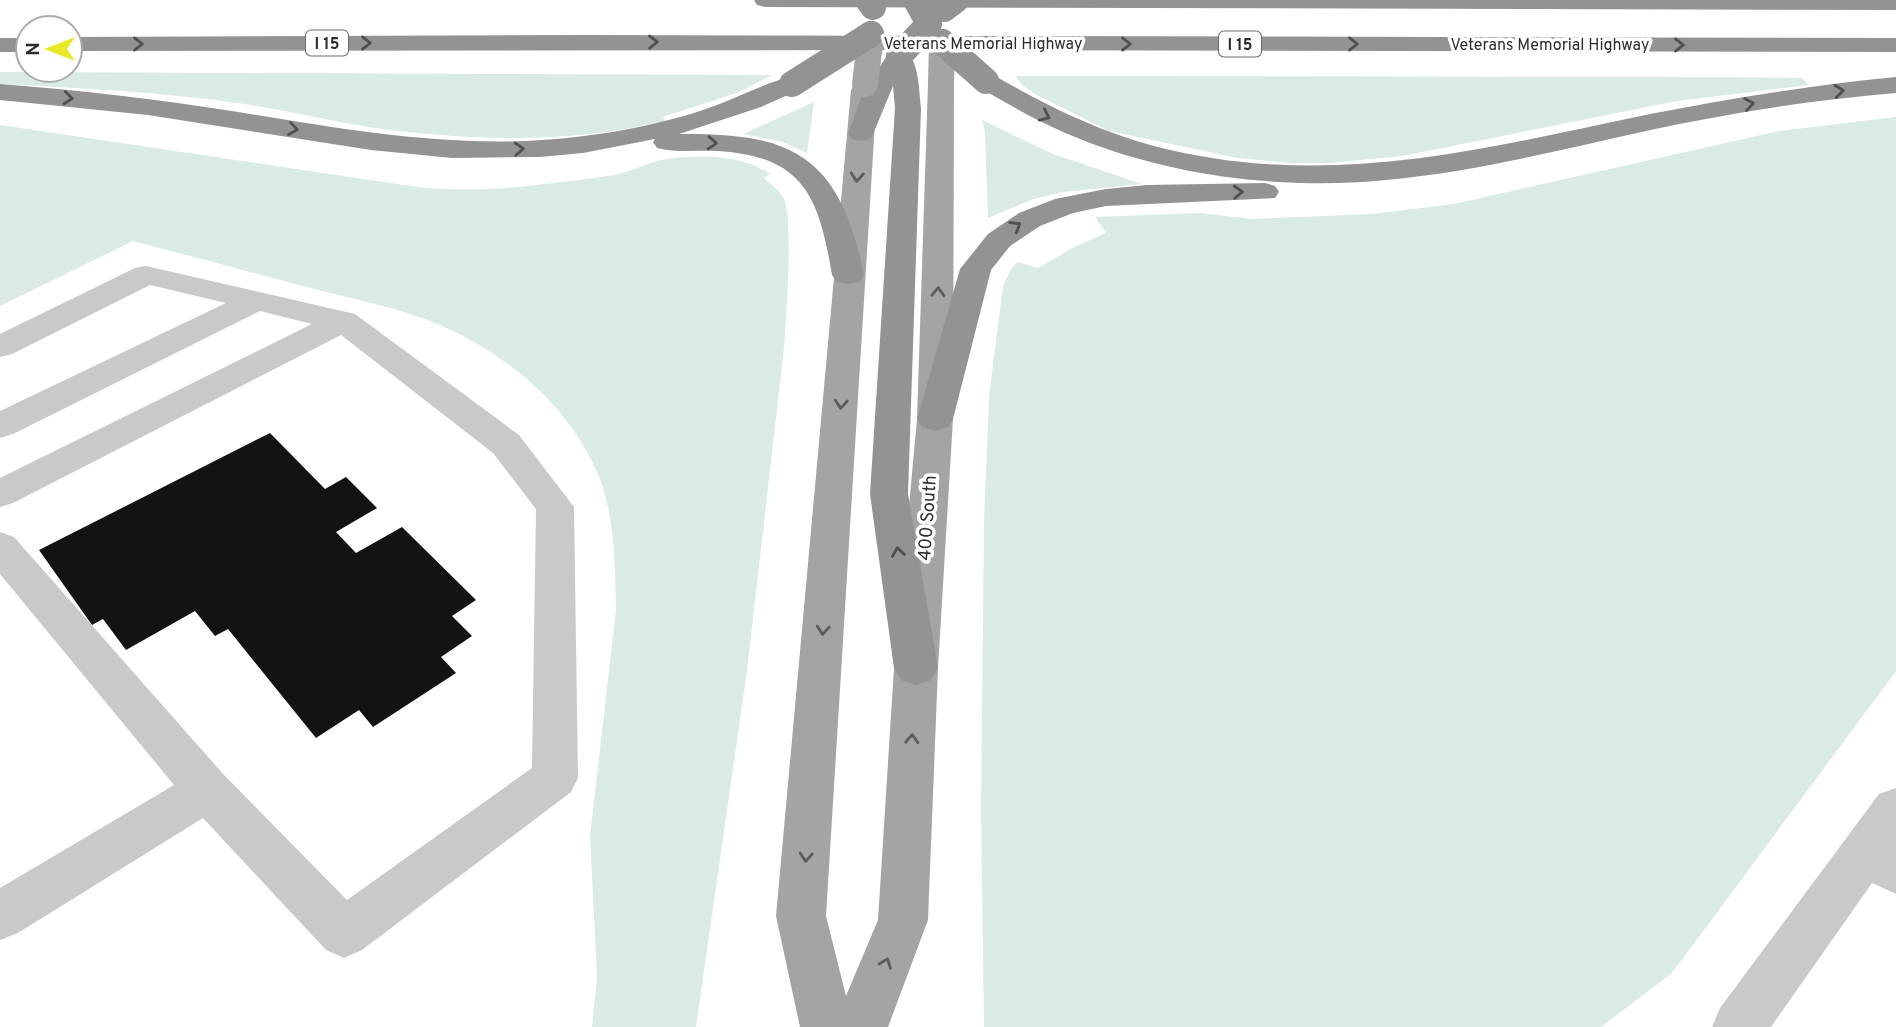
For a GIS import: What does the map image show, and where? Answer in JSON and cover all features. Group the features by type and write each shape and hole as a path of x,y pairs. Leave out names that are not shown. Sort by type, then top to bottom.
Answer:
{"highway":[{"path":"765,0 1896,3"},
{"path":"570,145 635,136 693,122 744,105 792,84 874,13 908,0"},
{"path":"916,0 943,15 986,81 1042,115 1119,144 1201,164 1262,172 1332,174 1409,170 1783,98 1896,85"},
{"path":"874,13 908,108 889,494 916,668"},
{"path":"899,79 943,15"},
{"name":"Veterans Memorial Highway","path":"84,44 627,42 1896,45"},
{"path":"0,92 134,105 417,148 482,150 705,142 747,147 783,156 806,171 818,188 842,244 848,275"},
{"path":"935,419 976,269 983,256 1000,237 1020,222 1041,213 1075,203 1112,197 1377,186 1536,155 1634,125"}],"main road":[{"name":"400 South","path":"861,1027 903,920 916,668 935,419 899,79 874,13"},
{"name":"400 South","path":"827,1027 801,916 861,132 943,15"}],"lane":[{"path":"0,347 146,275 343,321 506,444 555,507 555,778 344,933 206,790 0,547"},
{"path":"0,426 256,301"},
{"path":"1,492 343,321"},
{"path":"0,916 206,790"},
{"path":"1739,1027 1881,861 1896,808"}],"shaded area":[{"path":"0,72 14,72 14,84 84,84 84,72 772,75 739,92 663,117 665,121 597,133 528,138 390,130 183,96 0,84"},
{"path":"1015,76 1719,77 1802,78 1809,85 1677,101 1402,156 1330,163 1291,163 1238,158 1109,131 1037,95 1023,86"},
{"path":"814,102 807,153 783,142 743,134"},
{"path":"1896,117 1896,671 1672,973 1601,1027 984,1027 981,809 984,522 989,396 1003,286 1012,267 1018,262 1038,268 1074,247 1106,233 1095,217 1200,213 1252,219 1372,214 1454,204 1779,131"},
{"path":"982,120 1053,154 1142,184 1063,192 1033,199 988,218 985,132"},
{"path":"0,125 424,188 494,189 566,182 615,175 655,161 688,157 732,159 759,167 770,174 764,178 783,197 788,224 784,348 747,671 696,1027 592,1027 597,976 590,836 616,610 615,577 605,494 588,453 573,429 555,407 514,368 466,337 440,325 391,308 133,241 0,306"}],"building":[{"path":"270,433 325,489 346,477 377,508 336,532 356,553 402,527 476,600 452,616 472,636 441,657 456,673 373,727 359,710 316,738 228,629 215,636 195,611 126,650 103,619 92,625 39,550"}]}
